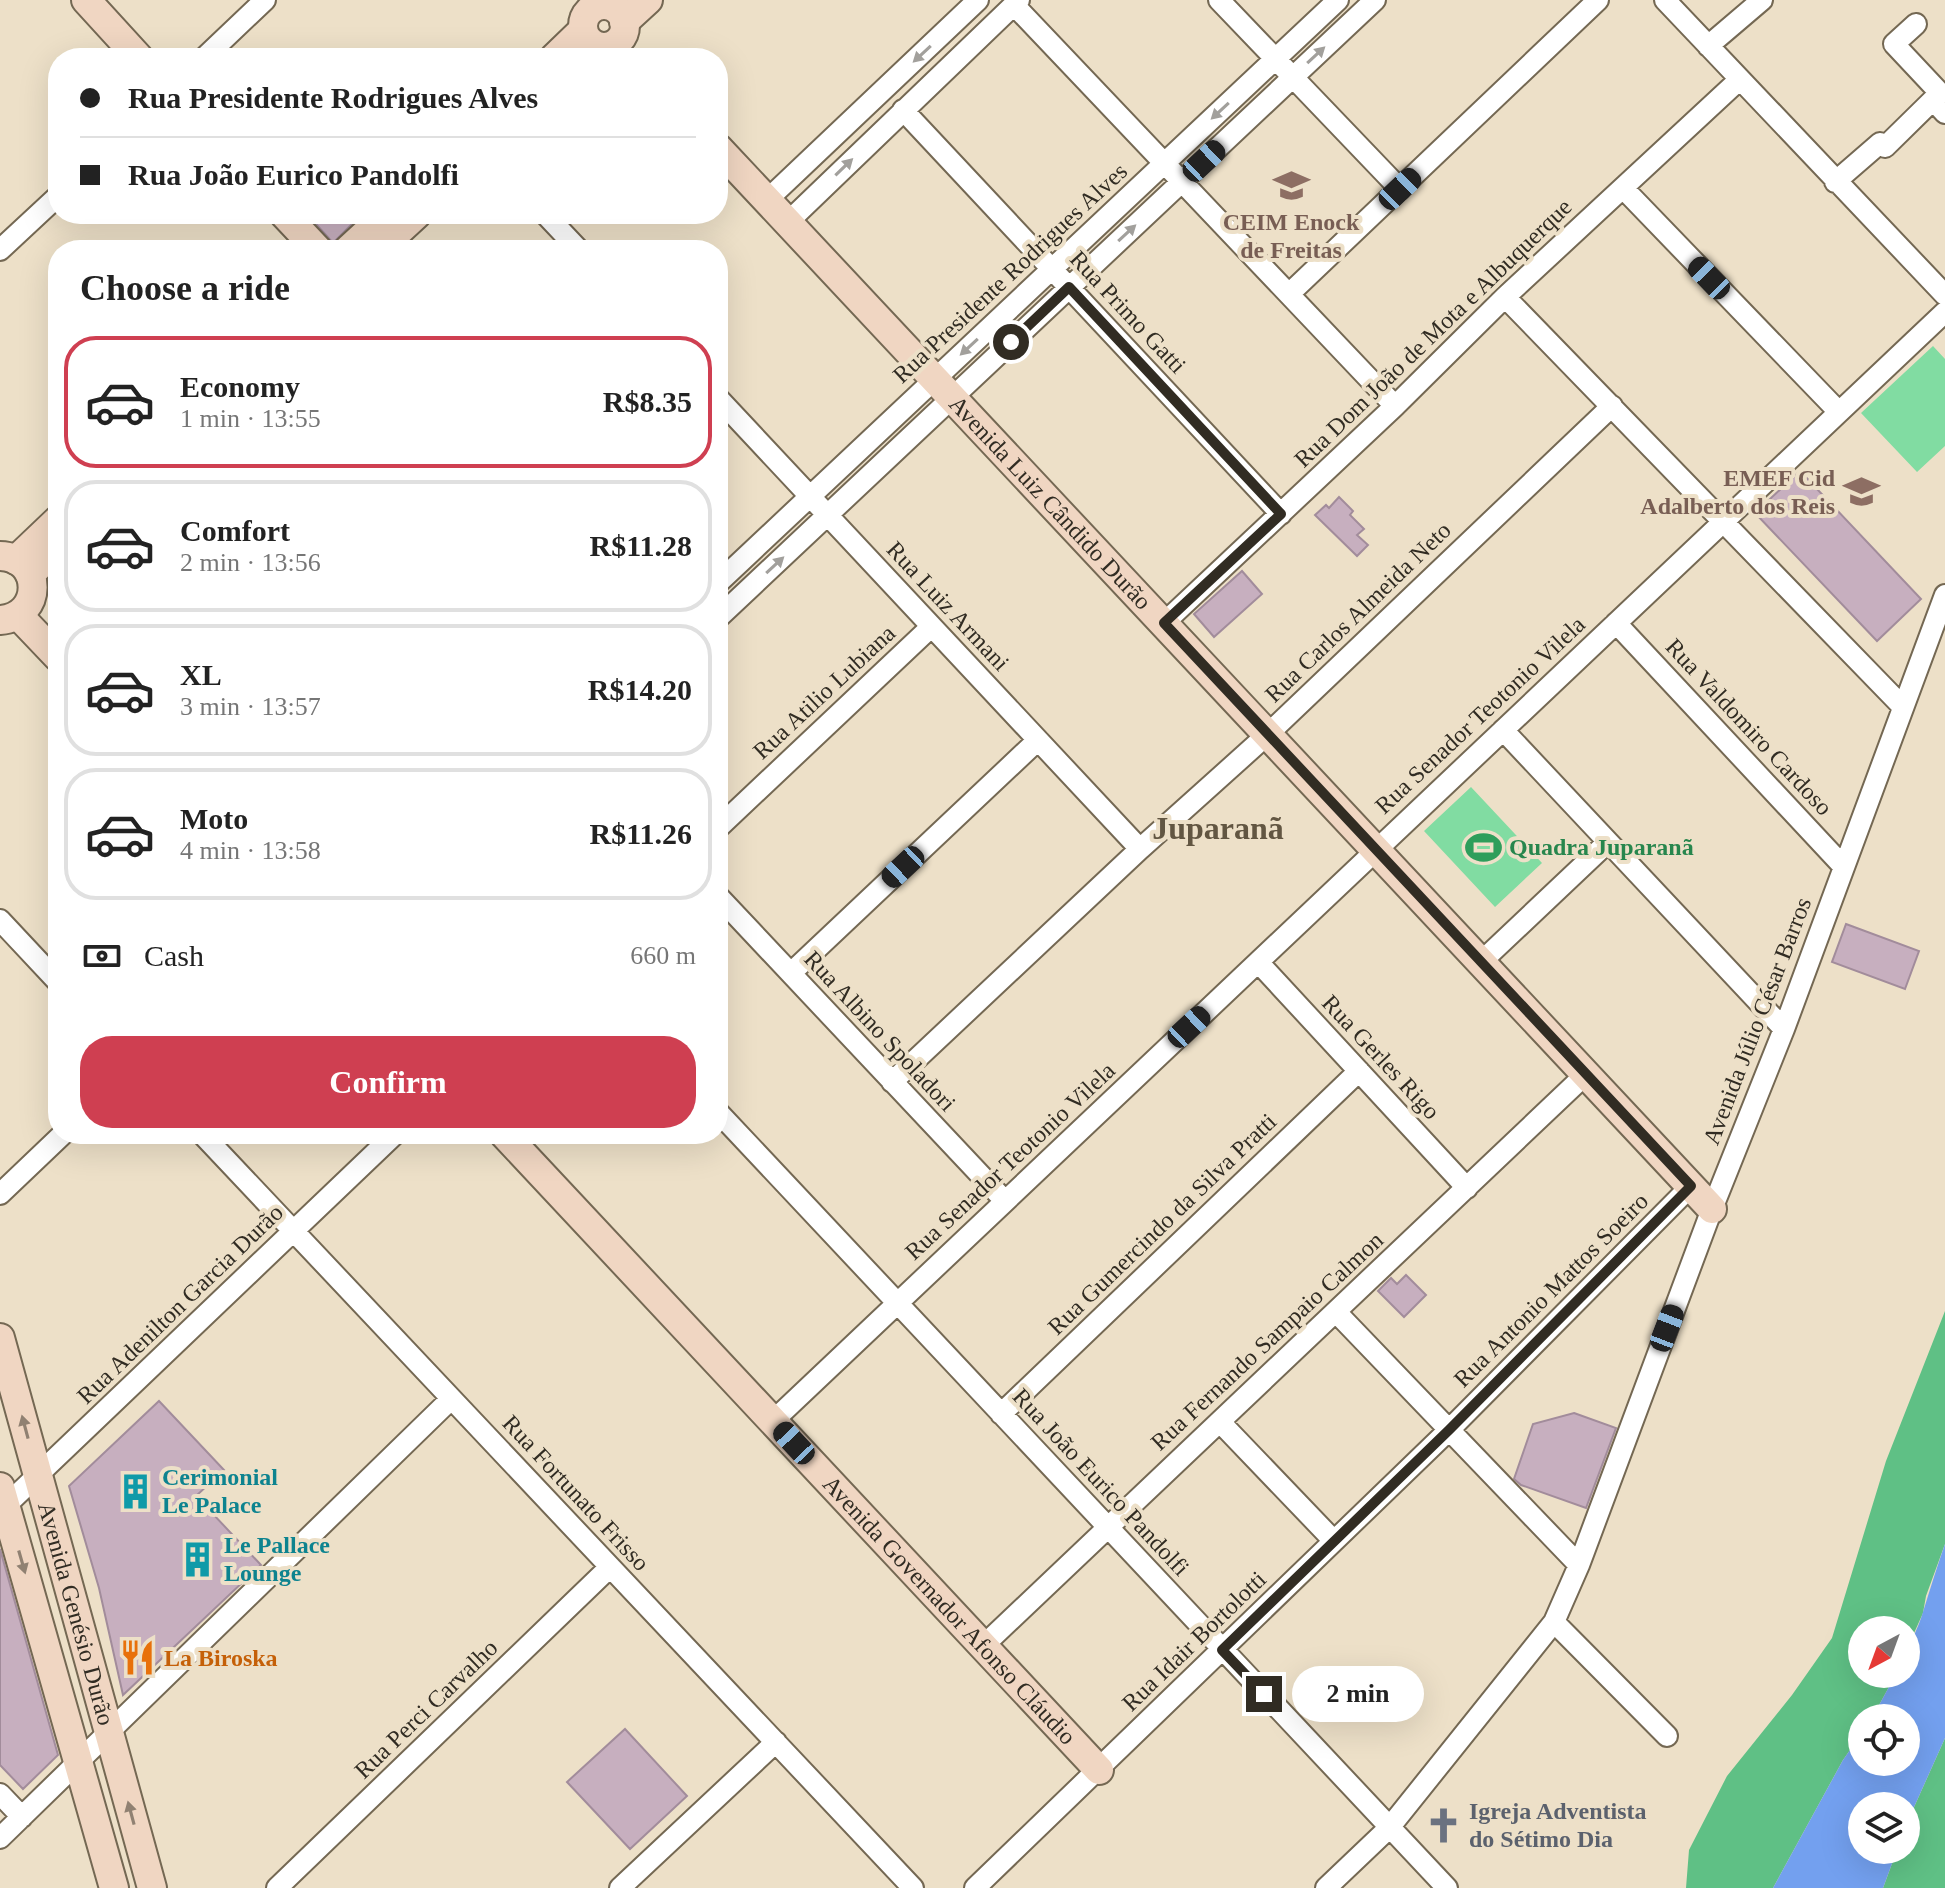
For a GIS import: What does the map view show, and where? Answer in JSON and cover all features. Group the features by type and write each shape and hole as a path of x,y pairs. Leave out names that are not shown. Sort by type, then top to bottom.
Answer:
{"street":[{"path":"86,0 130,48"},
{"path":"215,48 265,0"},
{"path":"570,48 648,0"},
{"path":"767,200 978,0"},
{"path":"1219,0 1400,189"},
{"name":"Rua Presidente Rodrigues Alves","path":"728,609 827,515 1052,269 1338,0"},
{"name":"Rua Presidente Rodrigues Alves","path":"728,574 811,496 1069,287 1375,0"},
{"path":"1289,294 1598,0"},
{"path":"1665,0 1945,295"},
{"path":"1708,46 1762,0"},
{"path":"788,222 1016,2 1395,406"},
{"path":"1835,182 1880,143 1885,147 1939,107 1940,93 1894,44 1916,24"},
{"name":"Rua Dom João de Mota e Albuquerque","path":"1164,623 1395,406 1505,297 1739,80"},
{"name":"Rua Primo Gatti","path":"903,110 1281,514"},
{"name":"Avenida Luiz Cândido Durão","path":"728,159 1712,1209"},
{"path":"1623,188 1839,412"},
{"path":"0,250 48,205"},
{"path":"293,224 309,240"},
{"path":"376,240 401,224"},
{"path":"554,224 570,240"},
{"path":"1505,297 1902,706"},
{"name":"Rua Senador Teotonio Vilela","path":"773,1421 1945,312"},
{"name":"Rua Carlos Almeida Neto","path":"892,1082 1140,849 1268,734 1612,406"},
{"name":"Rua Luiz Armani","path":"728,409 1140,849"},
{"path":"15,563 48,530"},
{"path":"15,563 48,551"},
{"path":"15,563 33,583 30,601 9,617 48,649"},
{"name":"Avenida Júlio César Barros","path":"1326,1888 1389,1828 1554,1622 1579,1565 1712,1209 1784,1029 1945,595"},
{"name":"Rua Valdomiro Cardoso","path":"1616,623 1843,866"},
{"name":"Rua Atilio Lubiana","path":"728,819 931,627"},
{"path":"1503,730 1784,1029"},
{"path":"791,973 1038,740"},
{"path":"1481,962 1608,842"},
{"name":"Rua Albino Spoladori","path":"728,907 1005,1201"},
{"path":"0,920 48,971"},
{"name":"Rua Gerles Rigo","path":"1258,962 1467,1188"},
{"name":"Rua Gumercindo da Silva Pratti","path":"1001,1414 1359,1071"},
{"name":"Rua Fernando Sampaio Calmon","path":"983,1646 1586,1074"},
{"name":"Rua João Eurico Pandolfi","path":"728,1123 1447,1888"},
{"path":"0,1194 52,1144"},
{"name":"Rua Fortunato Frisso","path":"211,1144 913,1888"},
{"name":"Rua Adenilton Garcia Durão","path":"2,1502 38,1475 384,1144"},
{"name":"Avenida Governador Afonso Cláudio","path":"513,1144 1099,1770"},
{"name":"Rua Antonio Mattos Soeiro","path":"1449,1430 1691,1186"},
{"path":"1336,1312 1579,1565"},
{"name":"Avenida Genésio Durão","path":"0,1338 152,1888"},
{"path":"0,1838 451,1399"},
{"path":"1220,1422 1334,1541"},
{"name":"Rua Idair Bortolotti","path":"975,1888 1449,1430"},
{"path":"2,1502 80,1761 114,1888"},
{"name":"Rua Perci Carvalho","path":"277,1888 610,1567"},
{"path":"1554,1622 1667,1736"},
{"path":"620,1888 776,1742"},
{"path":"0,1794 22,1817"}],"green space":[{"path":"1933,346 1945,359 1945,446 1917,472 1861,413"},
{"name":"Quadra Juparanã","path":"1471,787 1542,863 1495,907 1424,831"},
{"path":"1945,1311 1945,1544 1920,1620 1920,1616 1848,1616 1848,1688 1888,1688 1880,1704 1848,1704 1848,1753 1773,1888 1686,1888 1689,1850 1727,1776 1792,1695 1832,1638 1886,1461"},
{"path":"1945,1738 1945,1888 1883,1888 1892,1864 1920,1864 1920,1794"}],"water":[{"path":"1945,1544 1945,1738 1920,1794 1848,1792 1848,1864 1892,1864 1883,1888 1773,1888 1848,1753 1848,1776 1920,1776 1920,1704 1880,1704 1888,1688 1920,1688 1920,1621"}],"building":[{"path":"316,224 352,224 336,240 330,240"},
{"path":"1800,471 1921,599 1877,641 1755,513"},
{"path":"1339,497 1353,511 1350,515 1364,529 1357,535 1368,545 1357,556 1315,515 1326,505 1329,508"},
{"path":"1242,571 1262,594 1214,637 1194,614"},
{"path":"1846,924 1919,951 1905,989 1832,962"},
{"path":"1406,1275 1426,1295 1404,1317 1378,1291 1391,1278 1397,1284"},
{"path":"159,1401 224,1470 196,1496 261,1565 123,1695 99,1588 69,1486"},
{"path":"1574,1413 1616,1428 1586,1508 1521,1485 1514,1479 1533,1424"},
{"path":"0,1549 58,1755 23,1789 0,1765"},
{"path":"625,1729 687,1796 630,1849 567,1782"}],"place":[{"name":"CEIM Enock de Freitas","path":"1291,185"},
{"name":"EMEF Cid Adalberto dos Reis","path":"1861,492"},
{"name":"Quadra Juparanã","path":"1483,847"},
{"name":"Cerimonial Le Palace","path":"136,1491"},
{"name":"Le Pallace Lounge","path":"198,1559"},
{"name":"La Biroska","path":"138,1658"},
{"name":"Igreja Adventista do Sétimo Dia","path":"1443,1825"}],"district":[{"name":"Juparanã","path":"1218,828"}],"route":[{"path":"1011,342 1069,287 1281,514 1164,623 1691,1186 1449,1430 1222,1650 1264,1694"}]}
